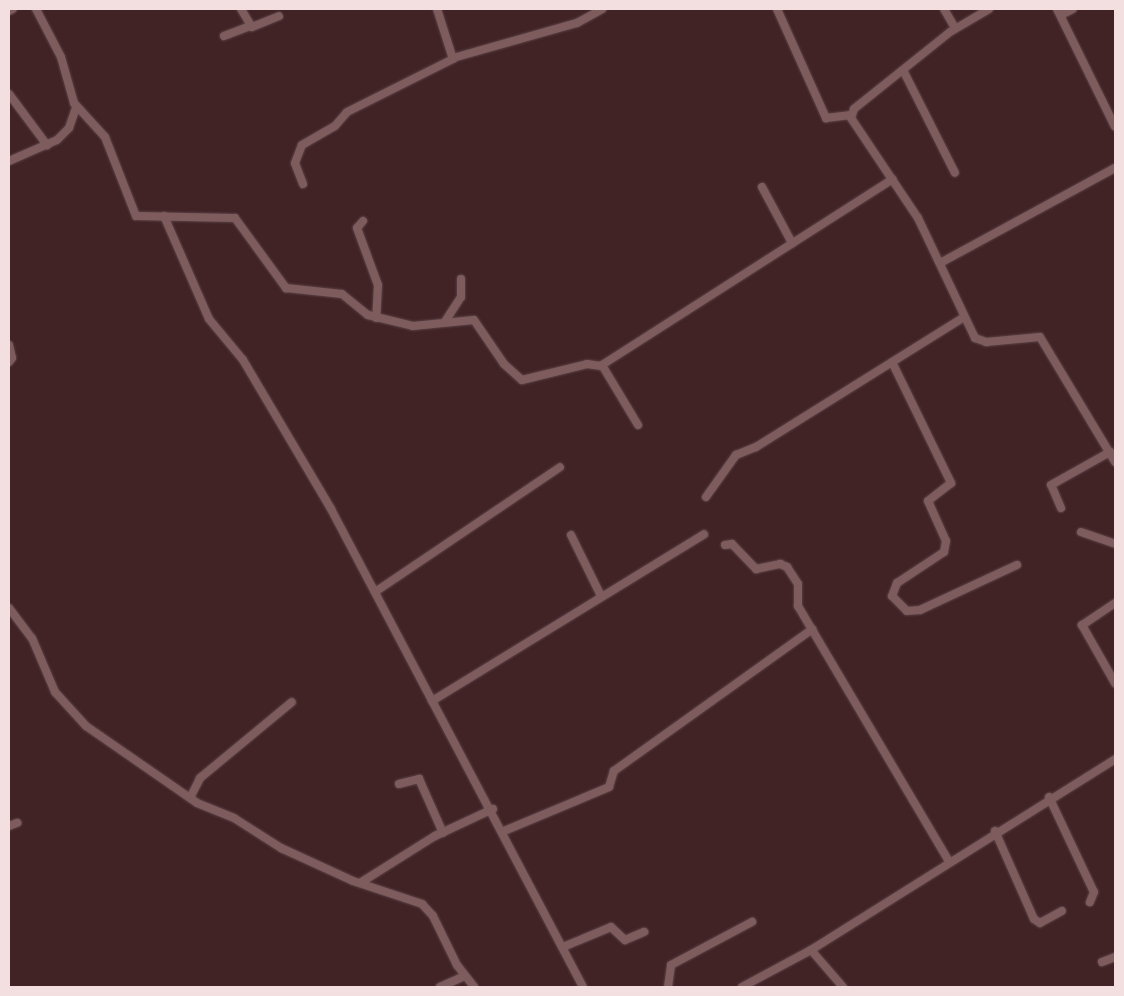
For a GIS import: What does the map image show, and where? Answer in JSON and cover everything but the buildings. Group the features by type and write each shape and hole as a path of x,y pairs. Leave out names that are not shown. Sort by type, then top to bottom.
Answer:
{"street":[{"path":"9,11 13,9"},
{"path":"36,9 61,57 76,108 105,137 132,213 139,217 235,218 286,288 342,294 360,311 376,318 413,326 446,320 477,322 504,364 522,380 587,364 601,366 893,179"},
{"path":"241,9 250,26"},
{"path":"438,9 453,58"},
{"path":"303,184 295,163 302,145 336,126 347,112 453,58 577,23 602,9"},
{"path":"777,9 826,118 851,115 955,28 989,9"},
{"path":"944,9 955,28"},
{"path":"1073,9 1059,12 1115,127"},
{"path":"224,36 279,16"},
{"path":"903,70 955,172"},
{"path":"9,94 47,145"},
{"path":"10,159 47,145 66,132 76,108"},
{"path":"851,115 893,179 940,263 964,316 982,342 1040,337 1115,462"},
{"path":"940,263 1115,168"},
{"path":"762,187 792,243"},
{"path":"164,216 209,319 243,360 375,592 432,701 493,809 583,987"},
{"path":"363,221 357,228 378,286 376,318"},
{"path":"446,320 460,297 460,279"},
{"path":"706,497 736,455 756,447 964,316"},
{"path":"9,345 12,358 9,362"},
{"path":"892,362 951,483 928,500 946,541 944,552 897,583 892,596 907,611 920,610 1017,565"},
{"path":"601,366 638,425"},
{"path":"1061,508 1051,485 1110,452"},
{"path":"375,592 560,467"},
{"path":"1081,532 1115,544"},
{"path":"432,701 704,534"},
{"path":"571,535 601,596"},
{"path":"725,545 732,544 756,569 780,564 787,567 798,584 798,606 949,861"},
{"path":"1115,603 1082,625 1115,683"},
{"path":"9,608 32,638 48,678 66,707 190,798 234,818 281,848 360,883 427,908 465,976 474,987"},
{"path":"504,831 609,787 614,771 812,629"},
{"path":"190,798 200,778 292,702"},
{"path":"742,987 811,950 1049,797 1115,759"},
{"path":"399,784 419,779 442,833"},
{"path":"1049,797 1094,892 1090,902"},
{"path":"360,883 442,833 493,809"},
{"path":"9,826 17,823"},
{"path":"995,831 1034,919 1040,923 1062,911"},
{"path":"668,987 671,966 752,922"},
{"path":"564,947 611,927 625,940 644,932"},
{"path":"811,950 844,987"},
{"path":"1102,962 1115,957"},
{"path":"440,987 465,976"}]}
